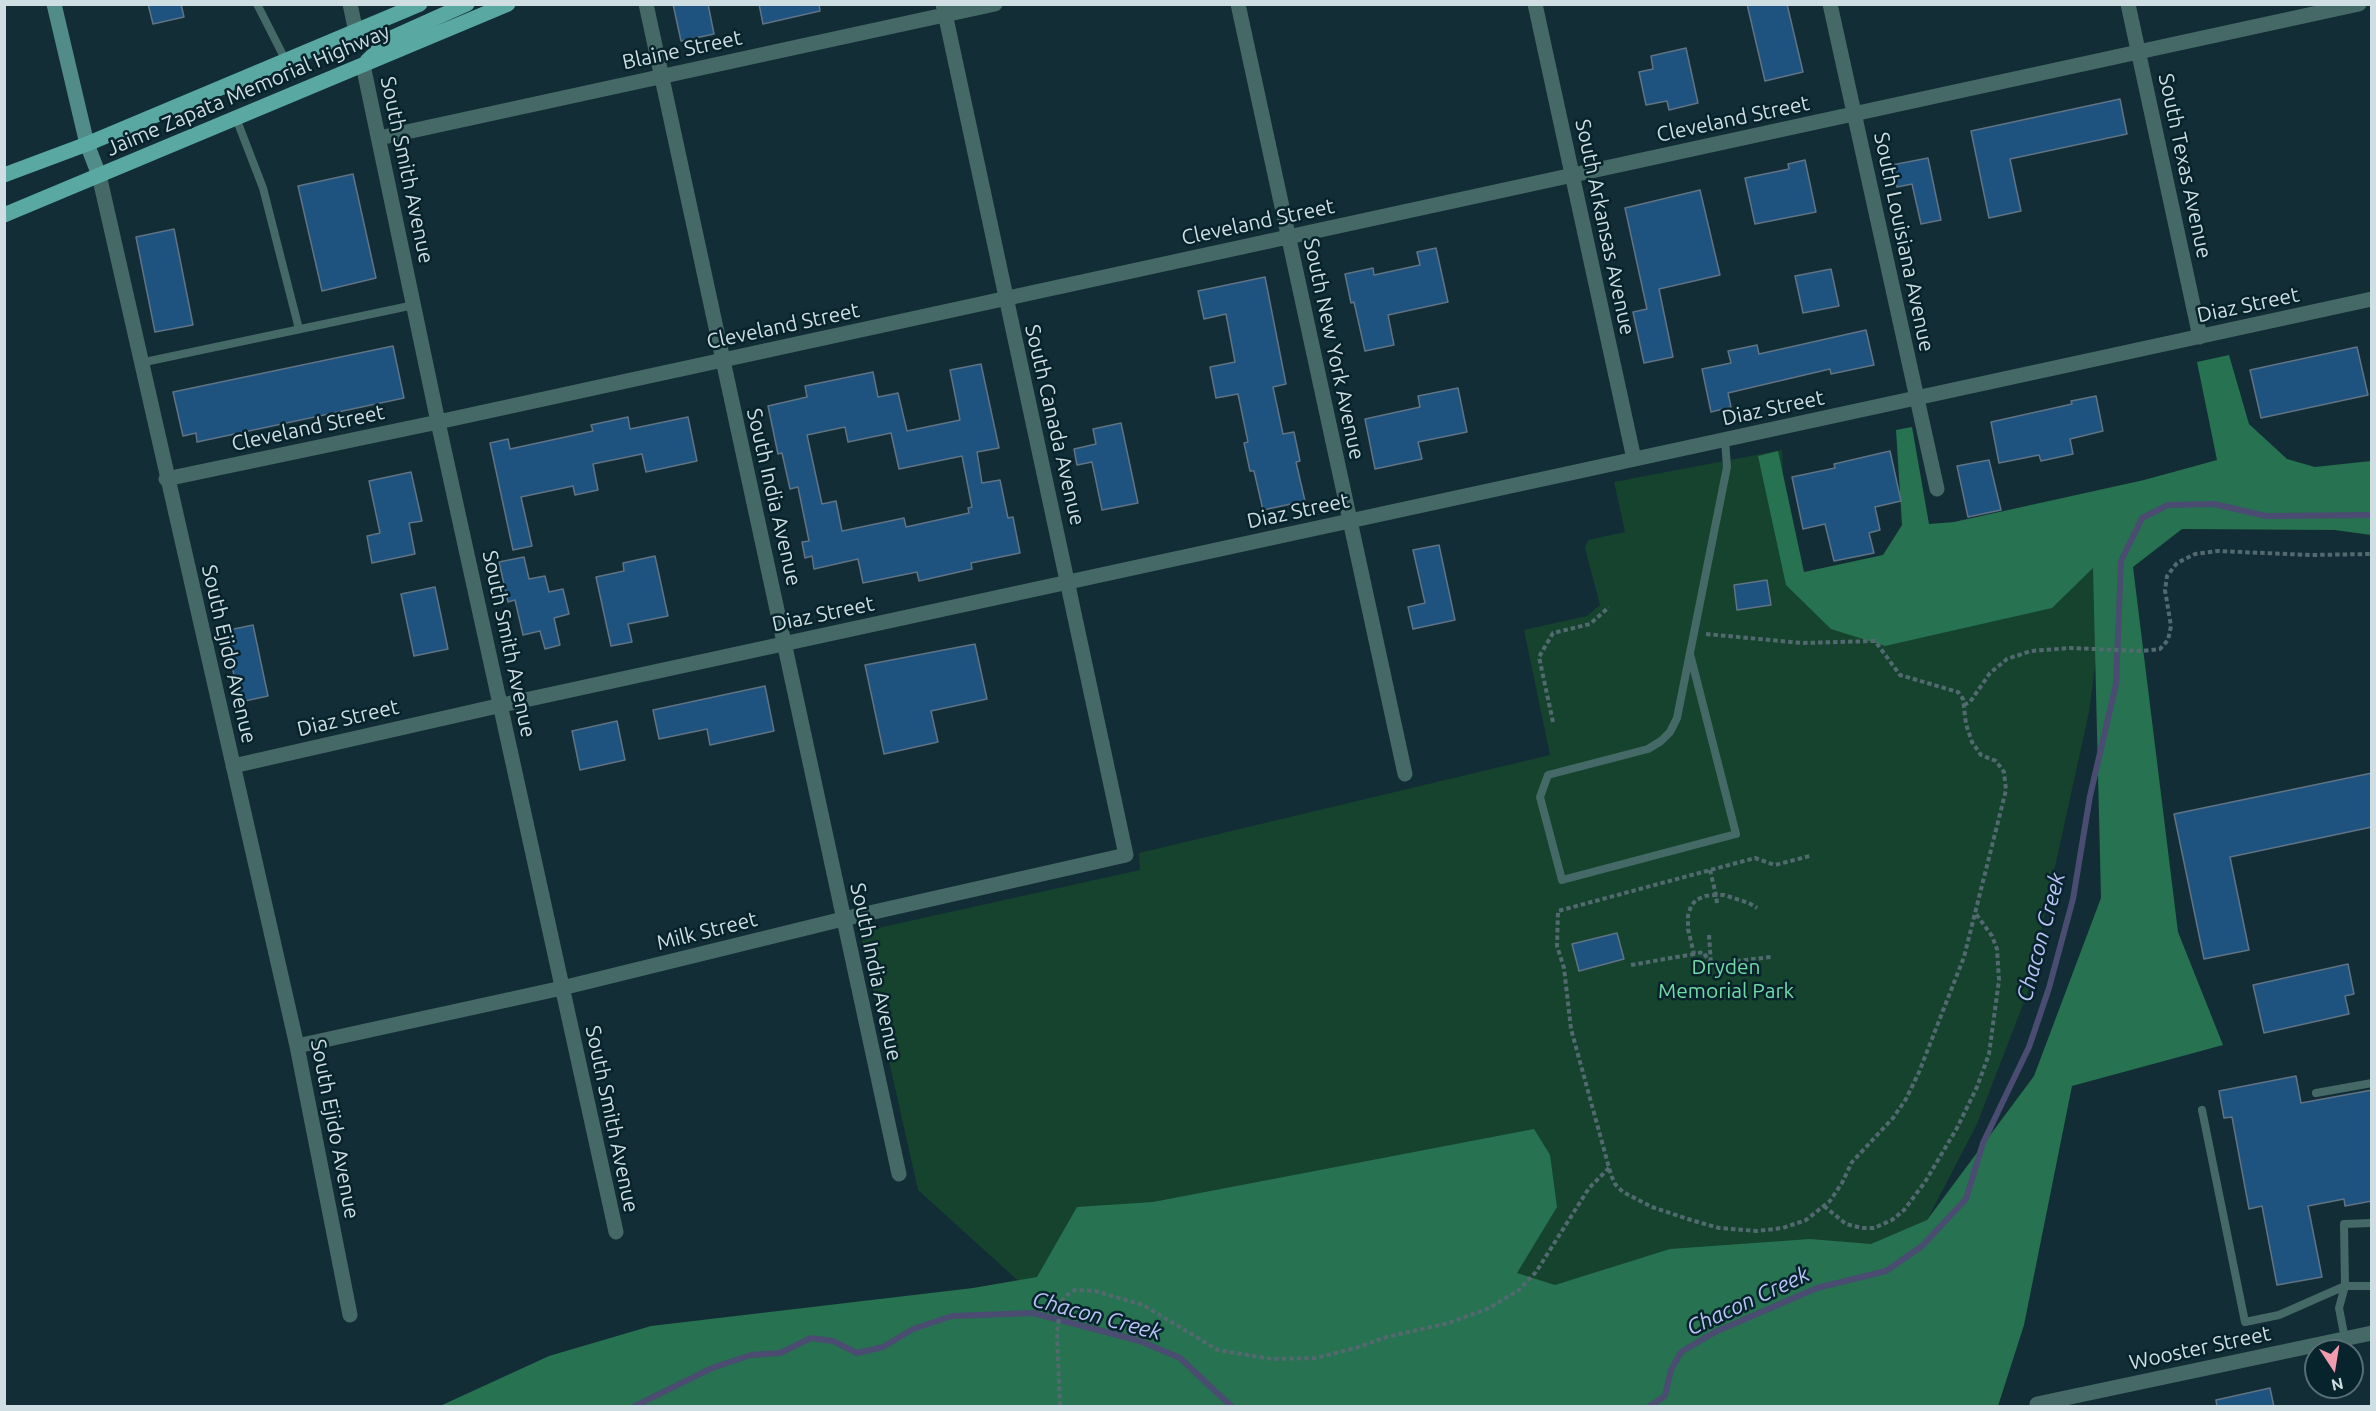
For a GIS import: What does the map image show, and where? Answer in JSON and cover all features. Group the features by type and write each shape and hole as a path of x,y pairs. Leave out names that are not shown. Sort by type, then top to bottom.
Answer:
{"main road":[{"name":"South Ejido Avenue","path":"54,4 87,144 99,176"},
{"name":"Jaime Zapata Memorial Highway","path":"4,176 87,144 420,4"},
{"path":"363,65 391,38 467,4"},
{"name":"Jaime Zapata Memorial Highway","path":"4,215 508,4"}],"street":[{"path":"350,4 356,32"},
{"name":"South India Avenue","path":"646,4 899,1174"},
{"name":"Blaine Street","path":"379,138 944,10 995,4"},
{"name":"South New York Avenue","path":"1238,4 1405,774"},
{"name":"South Arkansas Avenue","path":"1535,4 1634,459"},
{"name":"South Louisiana Avenue","path":"1830,4 1937,489"},
{"name":"South Texas Avenue","path":"2128,4 2200,337"},
{"name":"Cleveland Street","path":"166,479 438,422 2359,4"},
{"name":"South Canada Avenue","path":"944,10 1126,855"},
{"name":"South Smith Avenue","path":"363,65 438,422 616,1232"},
{"name":"South Ejido Avenue","path":"99,176 166,479 297,1046 350,1315"},
{"name":"Diaz Street","path":"233,766 785,643 2372,299"},
{"name":"Milk Street","path":"297,1046 562,988 843,919 1126,855"},
{"name":"Wooster Street","path":"2345,1339 2372,1333"},
{"name":"Wooster Street","path":"2037,1404 2304,1348"}],"lane":[{"path":"257,4 286,61"},
{"path":"236,118 263,188 299,329"},
{"path":"140,363 414,305"},
{"path":"1690,654 1736,834 1562,880 1540,797 1548,775 1648,749 1670,732 1677,718 1727,467 1725,441"},
{"path":"2316,1093 2372,1083"},
{"path":"2202,1110 2245,1322 2279,1315 2345,1286 2372,1286"},
{"path":"2345,1339 2339,1308 2345,1286 2344,1224 2372,1223"}],"path":[{"path":"1964,705 1970,702 1990,673 2007,659 2031,651 2070,648 2142,651 2160,649 2168,640 2171,626 2165,590 2167,576 2177,563 2195,554 2218,551 2310,555 2372,554"},
{"path":"1553,722 1539,657 1553,633 1590,624 1609,607"},
{"path":"1706,633 1802,643 1875,641 1900,675 1958,692 1963,699 1966,724 1972,742 1981,755 1996,761 2004,772 2006,790 1964,957 1919,1072 1906,1099 1893,1118 1852,1161 1842,1183 1830,1201 1806,1220 1784,1228 1757,1231 1719,1228 1652,1207 1623,1192 1615,1184 1609,1168 1571,1029 1564,968 1557,946 1558,911 1755,858 1775,865 1810,856"},
{"path":"1710,870 1717,903"},
{"path":"1694,954 1688,929 1688,916 1696,900 1724,894 1757,908"},
{"path":"1824,1206 1846,1224 1862,1228 1874,1228 1892,1220 1904,1210 1925,1182 1956,1128 1977,1087 1989,1054 1999,980 1997,949 1992,936 1975,913"},
{"path":"1709,936 1711,964"},
{"path":"1631,965 1703,952 1711,964"},
{"path":"1711,964 1771,957"},
{"path":"1060,1407 1057,1333 1060,1302 1075,1290 1095,1291 1143,1305 1218,1350 1272,1359 1316,1358 1359,1347 1386,1337 1449,1323 1489,1308 1520,1290 1536,1272 1589,1188 1609,1168"}],"green space":[{"path":"2229,355 2249,424 2287,459 2315,467 2371,461 2371,535 2335,530 2182,529 2133,567 2178,932 2223,1045 2072,1086 2024,1325 1998,1406 440,1406 549,1356 651,1326 973,1288 1037,1277 1077,1207 1153,1202 1534,1129 1550,1155 1557,1207 1517,1273 1555,1285 1670,1249 1810,1239 1871,1244 1927,1220 2034,1076 2101,898 2093,568 2052,608 1885,646 1831,629 1786,585 1758,456 1778,451 1804,572 1883,555 1902,525 1896,430 1912,427 1929,524 1954,522 2144,480 2217,460 2197,362"},
{"name":"Dryden Memorial Park","path":"1782,450 1787,576 2116,506 2089,712 2027,994 1977,1124 1927,1220 1882,1257 1383,1376 1035,1296 918,1190 860,932 1140,870 1139,853 1550,755 1524,630 1587,616 1600,605 1585,548 1588,540 1625,532 1614,482"}],"building":[{"path":"148,4 181,4 184,17 153,24"},
{"path":"673,4 708,4 714,34 681,41"},
{"path":"759,4 819,4 820,11 763,24"},
{"path":"1747,4 1787,4 1803,72 1765,81"},
{"path":"1686,48 1698,103 1669,110 1667,101 1646,105 1639,72 1653,69 1651,56"},
{"path":"2120,99 2127,134 2010,159 2021,211 1989,218 1971,131"},
{"path":"1928,158 1941,220 1921,224 1912,184 1897,187 1892,165"},
{"path":"1805,160 1816,212 1755,224 1745,178 1789,169 1788,164"},
{"path":"353,174 376,278 322,291 298,186"},
{"path":"1700,190 1720,275 1659,289 1673,357 1644,363 1633,312 1647,309 1625,208"},
{"path":"174,229 193,325 155,332 136,237"},
{"path":"1436,248 1448,302 1388,315 1394,345 1365,351 1345,274 1373,268 1374,275 1420,265 1417,252"},
{"path":"1831,269 1839,306 1803,313 1795,276"},
{"path":"1265,277 1286,384 1273,387 1283,434 1294,432 1300,461 1296,462 1305,501 1263,510 1254,471 1250,471 1244,443 1248,442 1238,394 1216,398 1210,367 1235,362 1226,314 1204,319 1198,291"},
{"path":"1866,330 1874,365 1831,374 1830,369 1728,393 1731,407 1711,412 1702,369 1731,363 1728,351 1757,345 1759,354"},
{"path":"393,346 404,398 197,442 196,433 183,436 173,392"},
{"path":"2357,347 2368,395 2261,418 2250,370"},
{"path":"981,364 999,448 977,452 982,483 1000,480 1008,518 1013,517 1020,553 971,563 972,569 919,581 917,572 863,583 858,559 814,569 812,556 805,558 802,542 809,541 798,487 790,489 782,453 778,454 768,406 807,397 805,386 873,372 878,397 898,393 907,431 960,420 950,370","holes":["845,427 848,442 891,433 899,469 962,456 972,507 968,508 969,513 906,527 904,518 842,531 836,501 822,504 807,435"]},
{"path":"1458,388 1467,432 1418,442 1422,459 1375,469 1365,419 1420,407 1418,396"},
{"path":"2096,396 2103,431 2070,439 2073,454 2041,461 2039,455 1999,463 1991,422 2072,404 2071,401"},
{"path":"628,417 630,429 688,417 697,461 646,472 642,454 593,464 598,490 575,495 573,486 521,497 532,546 513,550 490,443 508,439 510,449 593,431 591,425"},
{"path":"1121,423 1138,503 1102,510 1092,462 1077,465 1074,449 1096,444 1093,429"},
{"path":"1890,451 1901,501 1875,507 1880,530 1869,533 1874,553 1834,561 1825,524 1803,529 1792,477 1835,468 1834,464"},
{"path":"1989,460 2001,510 1968,517 1957,466"},
{"path":"411,472 422,521 409,523 415,554 372,563 367,536 380,533 369,481"},
{"path":"1439,545 1455,620 1413,629 1408,607 1425,603 1413,550"},
{"path":"655,556 668,616 628,624 632,642 611,646 596,577 624,571 623,563"},
{"path":"524,557 529,579 545,576 549,592 563,589 569,614 554,618 560,645 545,649 540,631 523,635 515,600 508,602 499,562"},
{"path":"1767,580 1771,605 1737,610 1734,585"},
{"path":"435,587 448,649 414,656 401,594"},
{"path":"253,625 268,696 240,702 224,631"},
{"path":"975,644 987,699 931,711 938,742 884,754 865,665"},
{"path":"765,686 774,731 710,745 707,729 659,739 653,710"},
{"path":"617,721 625,760 580,770 572,731"},
{"path":"2372,773 2372,827 2230,857 2249,950 2204,959 2174,814"},
{"path":"1617,933 1624,959 1579,971 1572,944"},
{"path":"2348,964 2354,994 2345,996 2349,1014 2264,1033 2253,985"},
{"path":"2296,1076 2301,1103 2372,1090 2372,1201 2345,1206 2344,1199 2308,1206 2322,1277 2277,1285 2262,1206 2249,1209 2232,1117 2224,1118 2219,1091"},
{"path":"2270,1388 2274,1407 2217,1407 2216,1400"}],"waterway":[{"name":"Chacon Creek","path":"1650,1406 1665,1396 1671,1370 1681,1352 1715,1332 1817,1288 1886,1271 1922,1246 1966,1199 1983,1143 2029,1047 2049,988 2073,899 2090,796 2116,684 2121,561 2142,518 2168,505 2214,504 2266,516 2372,515"},
{"name":"Chacon Creek","path":"635,1406 712,1368 751,1355 780,1353 811,1338 833,1341 857,1353 883,1347 913,1329 952,1316 1033,1313 1140,1341 1180,1358 1231,1406"}]}
